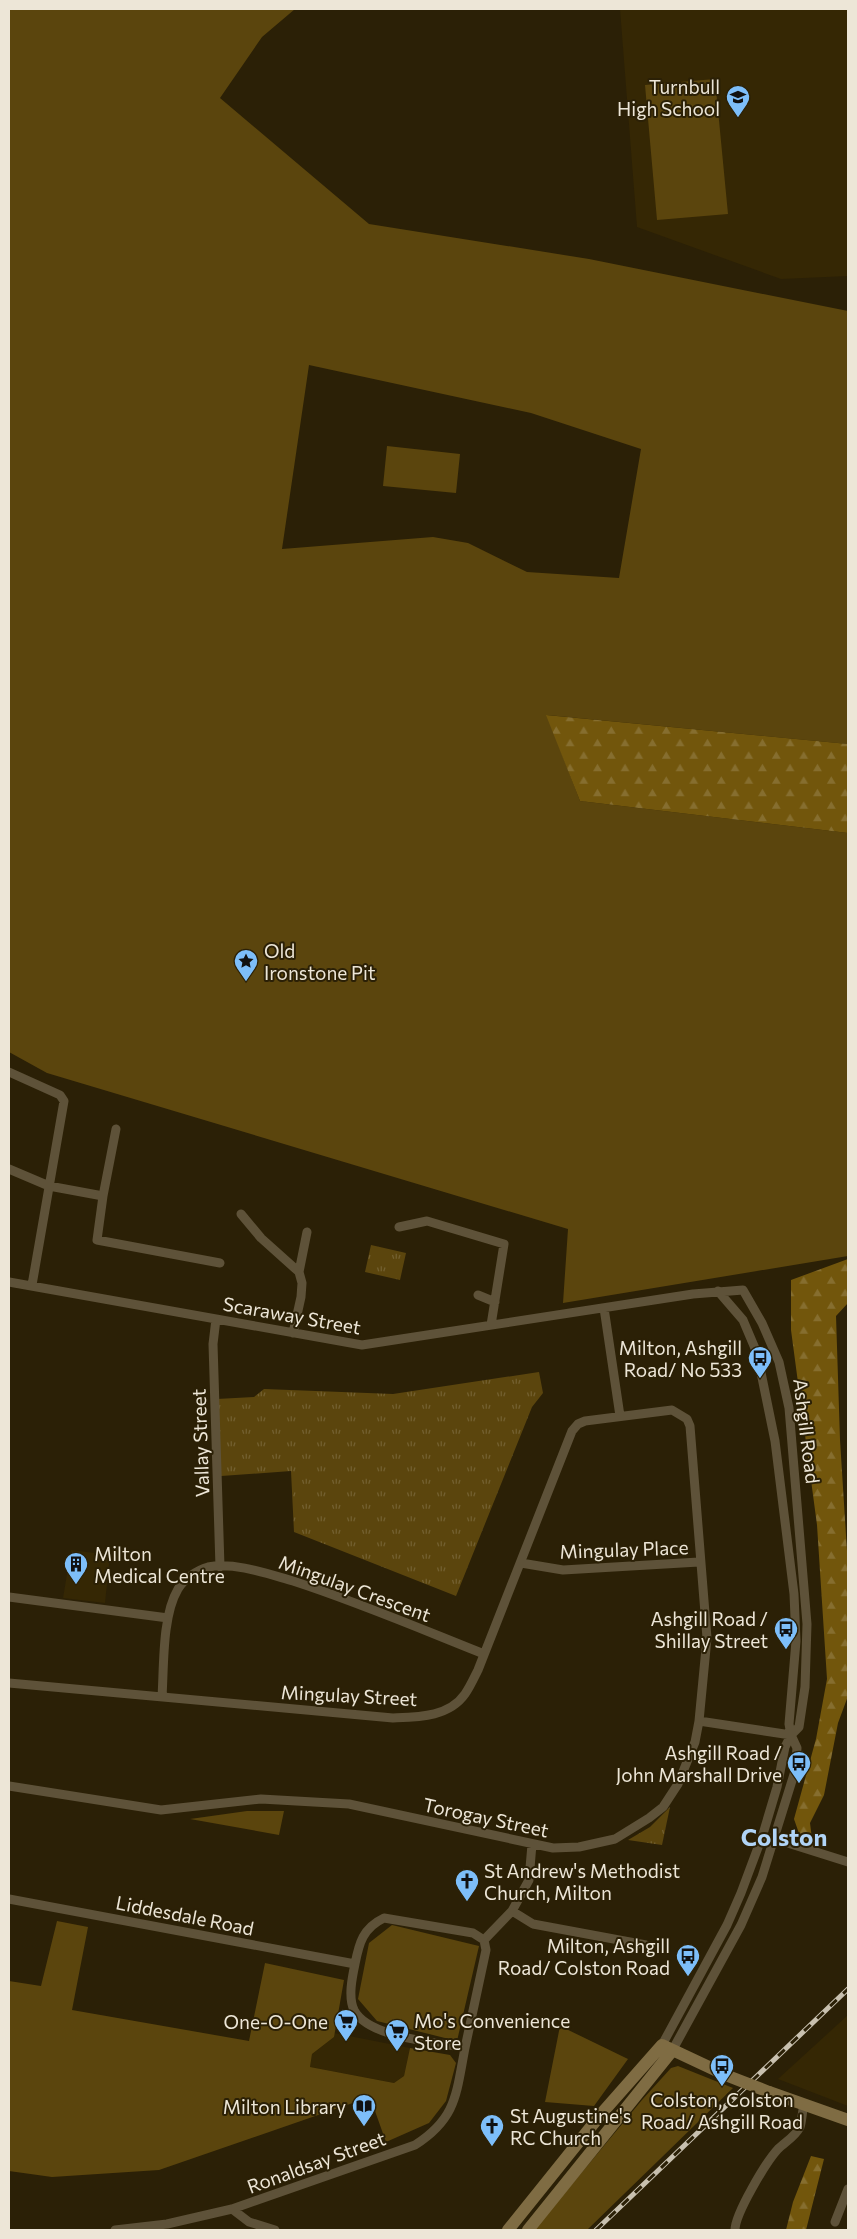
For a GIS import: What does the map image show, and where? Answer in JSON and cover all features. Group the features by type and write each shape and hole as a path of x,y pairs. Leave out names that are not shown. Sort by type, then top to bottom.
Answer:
{"street":[{"path":"9,1072 60,1095 64,1101 32,1285"},
{"path":"116,1129 103,1196 97,1240 220,1263"},
{"path":"9,1170 49,1186 103,1196"},
{"path":"241,1214 261,1238 299,1272"},
{"path":"399,1226 427,1221 504,1244 491,1325"},
{"path":"293,1332 301,1298 302,1283 299,1272 307,1232"},
{"name":"Scaraway Street","path":"9,1282 362,1345 718,1291"},
{"name":"Ashgill Road","path":"508,2230 602,2112 667,2048 741,1892 763,1834 777,1786 785,1747 791,1735 799,1728 803,1704 808,1624 789,1408 778,1362 762,1323 742,1290 718,1291"},
{"name":"Ashgill Road","path":"528,2230 667,2048 741,1925 762,1877 795,1771 797,1748 791,1735 789,1724 796,1641 794,1594 775,1441 757,1353 743,1320 718,1291"},
{"path":"478,1296 495,1302"},
{"path":"604,1308 620,1416"},
{"name":"Vallay Street","path":"216,1319 213,1344 220,1567"},
{"name":"Torogay Street","path":"9,1786 161,1810 261,1798 349,1804 554,1848 579,1847 615,1838 649,1818 663,1807 678,1784 694,1742 699,1721 707,1638 699,1562 690,1432 687,1419 672,1410 620,1416"},
{"name":"Mingulay Street","path":"9,1683 393,1718 424,1716 449,1709 464,1695 484,1654 572,1431 578,1424 585,1421 620,1416"},
{"name":"Mingulay Place","path":"521,1563 563,1570 699,1562"},
{"name":"Mingulay Crescent","path":"162,1697 168,1618 178,1588 194,1572 208,1567 255,1570 335,1594 484,1654"},
{"path":"9,1597 168,1618"},
{"path":"699,1721 791,1735"},
{"path":"775,1839 848,1862"},
{"path":"484,1940 512,1911 529,1880 532,1844"},
{"name":"Liddesdale Road","path":"9,1899 355,1964"},
{"path":"512,1911 533,1924 646,1945"},
{"path":"384,1918 473,1933 484,1940 486,1950 465,2048 393,2034 364,2021 353,2008 351,1997 355,1964 366,1929 384,1918"},
{"name":"Ronaldsay Street","path":"115,2230 167,2224 232,2209 414,2145 432,2134 449,2113 457,2087 465,2048"},
{"path":"667,2048 728,2076 848,2120"},
{"path":"736,2230 735,2223 752,2189 777,2150 791,2139 799,2128 804,2105"},
{"path":"835,2222 848,2189"},
{"path":"232,2209 249,2222 275,2230"}],"shaded area":[{"name":"Turnbull High School","path":"620,9 848,9 848,276 781,279 637,227"},
{"path":"71,1550 110,1555 105,1603 63,1598"},
{"path":"848,2015 848,2106 778,2079"},
{"path":"334,2033 410,2048 404,2076 394,2083 310,2067 312,2054 334,2037"}],"green space":[{"path":"9,9 295,9 262,37 220,98 369,224 589,259 848,311 848,744 547,715 580,801 848,833 848,1256 563,1303 568,1229 47,1073 9,1052","holes":["309,365 531,413 641,449 619,578 527,572 468,543 433,537 282,549"]},
{"path":"715,79 728,214 657,220 645,85"},
{"path":"387,446 460,454 456,493 383,486"},
{"path":"546,715 848,744 848,833 580,801"},
{"path":"371,1245 406,1253 400,1280 365,1272"},
{"path":"848,1259 848,1303 836,1316 840,1440 848,1567 848,1696 838,1723 824,1795 810,1823 813,1847 802,1842 794,1819 816,1739 827,1679 817,1525 791,1330 791,1280"},
{"path":"539,1372 543,1393 532,1407 456,1596 294,1532 291,1471 221,1476 217,1399 254,1397 264,1389 393,1394"},
{"path":"670,1807 662,1845 628,1840 650,1827"},
{"path":"247,1811 284,1811 279,1835 190,1819"},
{"path":"57,1921 88,1927 72,2010 249,2041 265,1963 344,1980 334,2037 312,2054 310,2067 394,2083 404,2076 410,2048 450,2055 456,2063 446,2101 429,2123 386,2142 370,2097 159,2170 52,2177 9,2171 9,1981 41,1986"},
{"path":"392,1925 479,1946 457,2041 377,2021 358,1999 369,1943"},
{"path":"560,2026 628,2059 594,2106 545,2102"},
{"path":"678,2066 733,2088 587,2230 534,2230 642,2100 671,2068"},
{"path":"811,2156 824,2159 806,2230 786,2230 793,2202"}],"railway":[{"path":"596,2230 848,1989"}],"place":[{"name":"Turnbull High School","path":"738,118"},
{"name":"Old Ironstone Pit","path":"246,982"},
{"name":"Milton, Ashgill Road/ No 533","path":"760,1379"},
{"name":"Milton Medical Centre","path":"76,1585"},
{"name":"Ashgill Road / Shillay Street","path":"786,1650"},
{"name":"Ashgill Road / John Marshall Drive","path":"799,1784"},
{"name":"St Andrew's Methodist Church, Milton","path":"467,1902"},
{"name":"Milton, Ashgill Road/ Colston Road","path":"688,1977"},
{"name":"One-O-One","path":"346,2042"},
{"name":"Mo's Convenience Store","path":"397,2052"},
{"name":"Colston, Colston Road/ Ashgill Road","path":"722,2087"},
{"name":"Milton Library","path":"364,2127"},
{"name":"St Augustine's RC Church","path":"492,2147"}],"district":[{"name":"Colston","path":"784,1836"}]}
